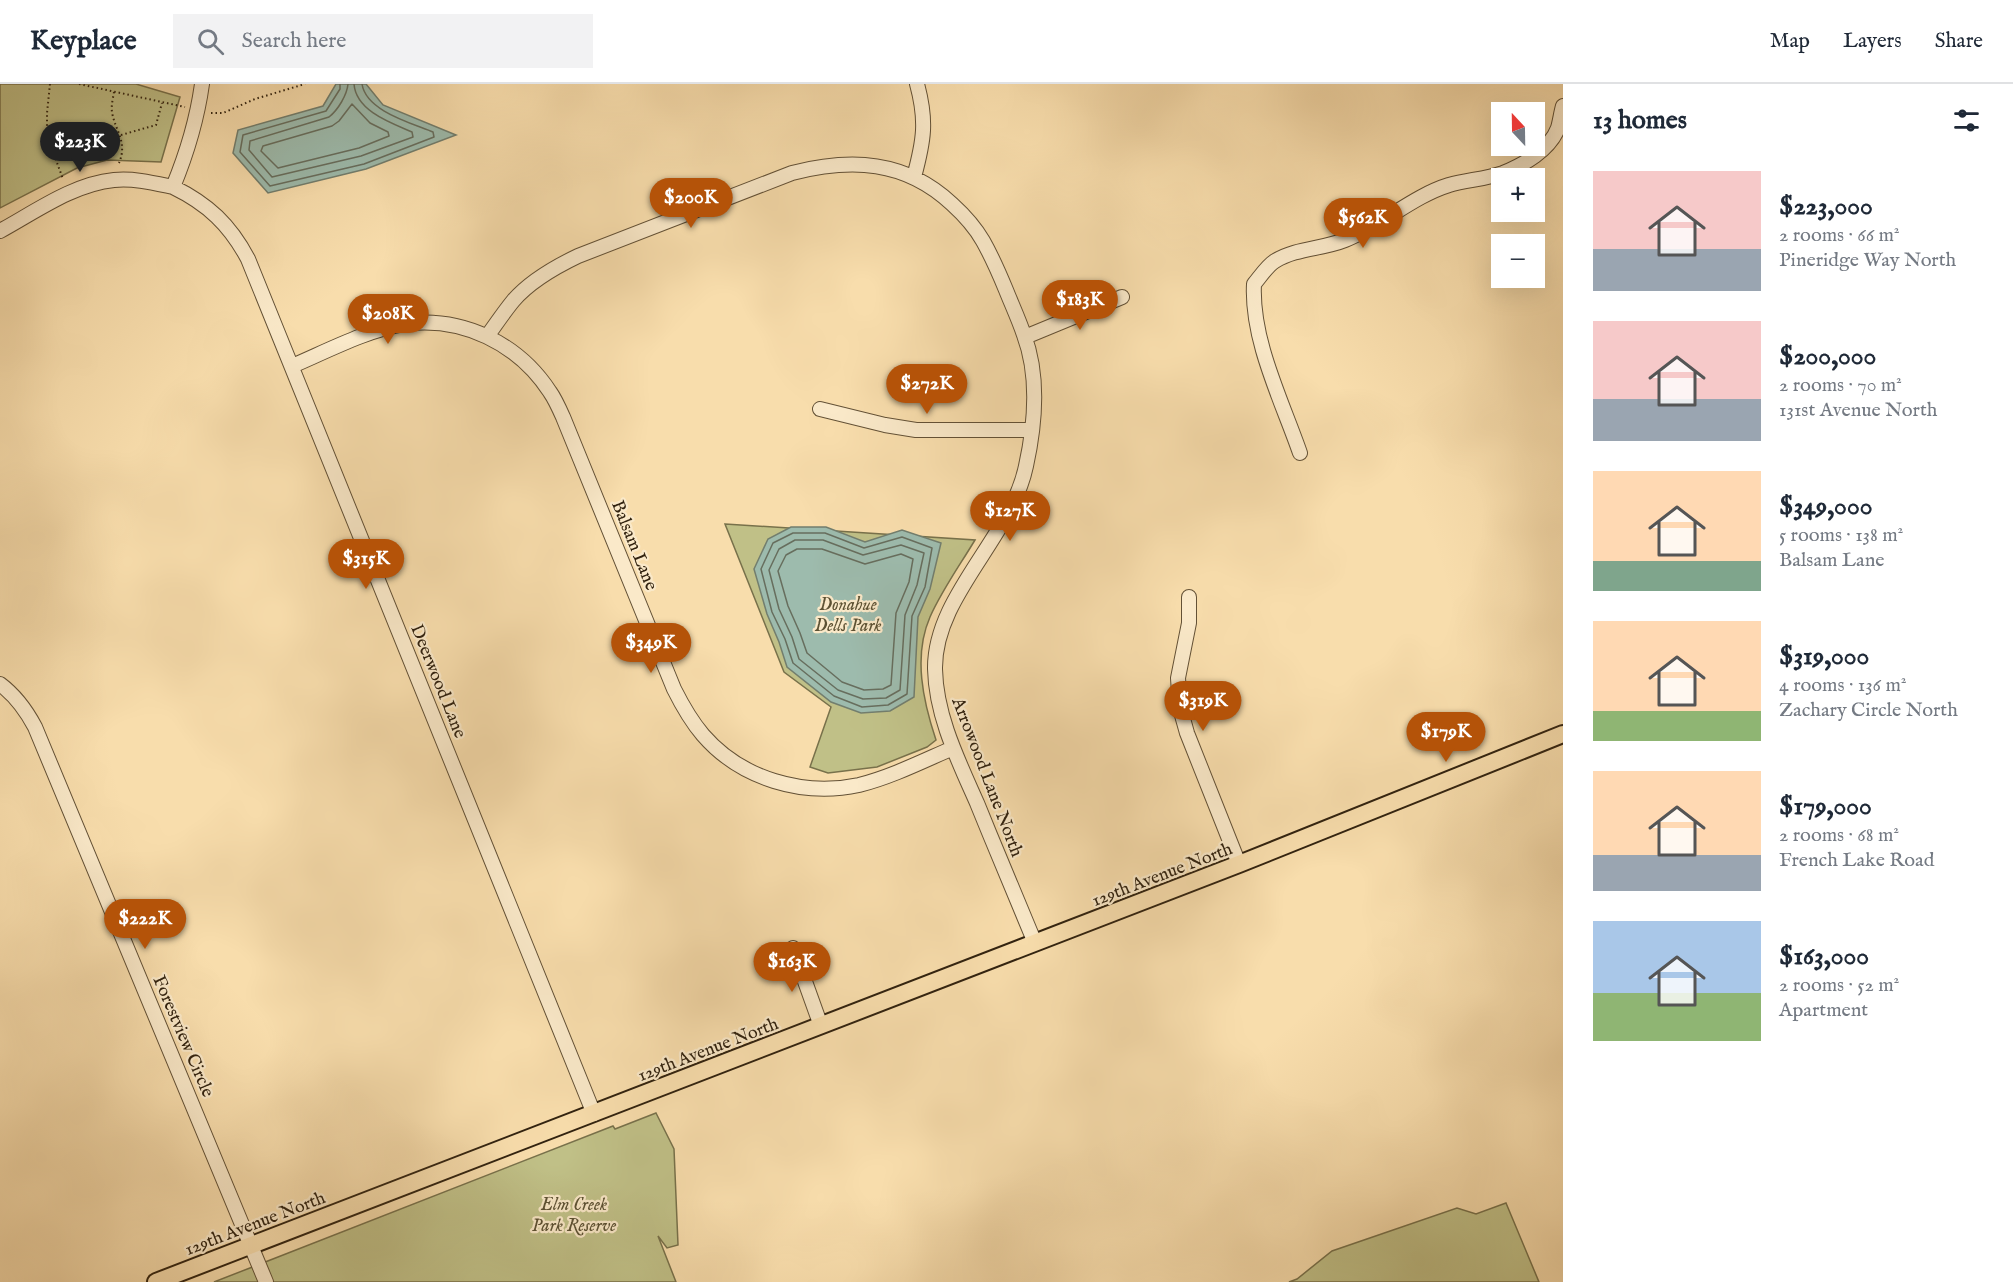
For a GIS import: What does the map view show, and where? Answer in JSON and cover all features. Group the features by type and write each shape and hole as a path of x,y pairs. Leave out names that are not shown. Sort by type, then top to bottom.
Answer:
{"main road":[{"name":"129th Avenue North","path":"156,1282 1035,944 1563,734"}],"street":[{"path":"173,188 189,147 202,84"},
{"path":"914,177 924,129 924,109 917,84"},
{"path":"1300,453 1266,357 1255,315 1254,284 1274,262 1292,253 1321,248 1346,240 1449,185 1502,173 1523,163 1542,150 1550,141 1557,130 1563,106"},
{"path":"1550,141 1563,150"},
{"name":"Arrowood Lane North","path":"488,335 513,300 555,267 792,173 822,165 853,164 884,167 914,177 940,193 963,214 982,239 1025,337 1034,393 1026,467 1014,501 999,530 946,615 938,639 935,666 937,696 953,748 1035,944"},
{"name":"Deerwood Lane","path":"0,231 52,202 83,188 113,180 143,180 173,188 194,197 212,210 238,241 248,259 292,366 594,1114"},
{"path":"1025,337 1122,297"},
{"path":"292,366 375,332 403,324 430,322 458,326 488,335"},
{"name":"Balsam Lane","path":"488,335 532,370 550,392 563,417 674,688 687,714 698,729 724,755 775,782 802,788 831,789 868,782 953,748"},
{"path":"820,409 916,430 1031,430"},
{"path":"1189,597 1189,623 1178,678 1180,708 1187,733 1239,864"},
{"name":"Forestview Circle","path":"0,684 25,709 35,727 266,1282"},
{"path":"793,948 821,1026"}],"path":[{"path":"51,84 47,136 63,179"},
{"path":"114,92 112,112 121,135 122,155 119,164"},
{"path":"121,135 156,125 162,103"}],"green space":[{"path":"0,84 136,84 180,97 161,162 107,160 77,168 0,208"},
{"name":"Donahue Dells Park","path":"725,524 975,540 930,617 922,647 924,694 936,740 927,747 877,767 828,773 810,767 831,707 784,672"},
{"name":"Elm Creek Park Reserve","path":"656,1113 674,1149 678,1245 667,1248 658,1236 676,1282 214,1282 613,1126 615,1129"},
{"path":"1506,1203 1539,1282 1289,1282 1297,1279 1332,1251 1457,1208 1476,1214"}],"water":[{"path":"336,84 366,84 383,105 456,135 366,169 268,193 233,153 238,130 323,106"},
{"name":"Donahue Dells Park","path":"791,527 826,527 865,542 902,530 941,543 930,589 918,617 914,697 890,711 861,713 831,702 787,667 767,614 754,569 768,539"}]}
